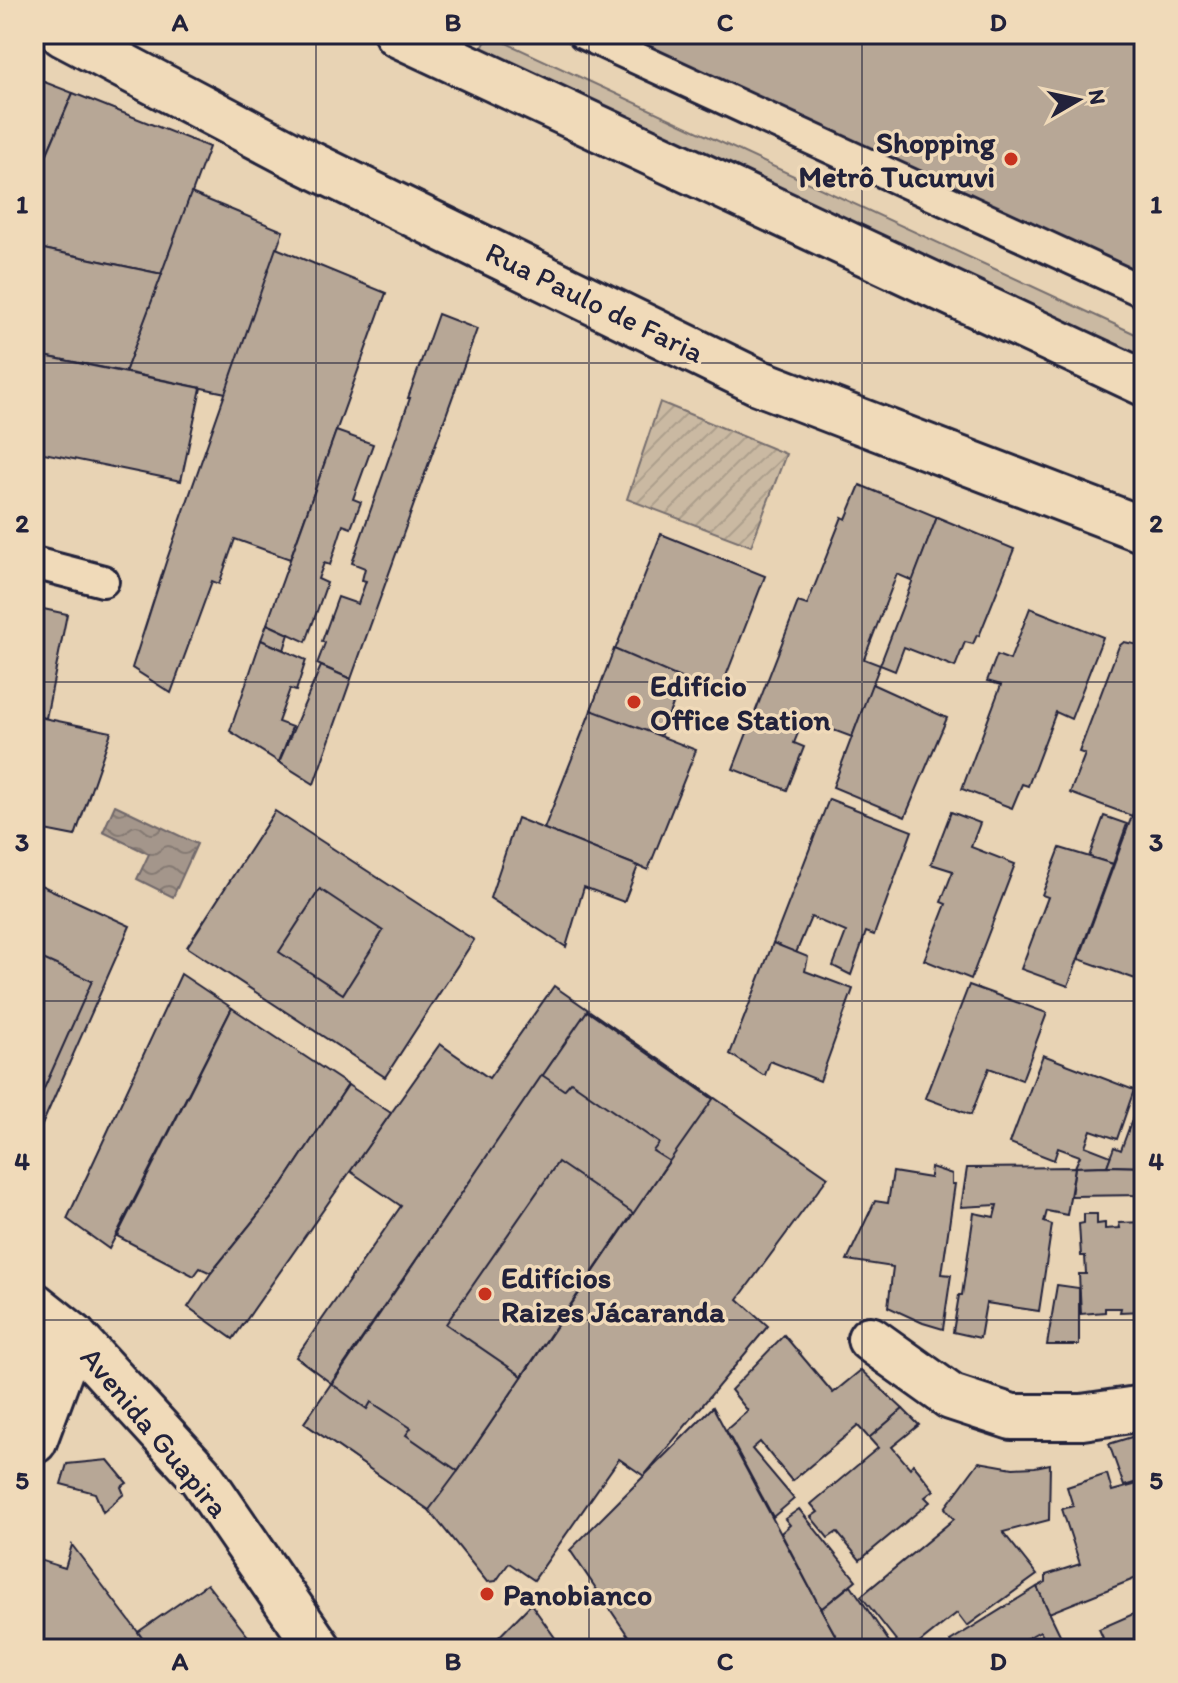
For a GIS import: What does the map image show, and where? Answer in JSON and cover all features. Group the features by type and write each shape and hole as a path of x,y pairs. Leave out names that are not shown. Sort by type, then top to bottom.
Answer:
{"street":[{"name":"Rua Paulo de Faria","path":"63,34 302,160 758,382 1144,530"},
{"path":"397,34 1144,383"},
{"name":"Avenida Guapira","path":"34,1305 73,1336 199,1474 319,1649"},
{"path":"34,1441 73,1336"},
{"path":"870,1339 951,1397 1012,1417 1082,1417 1144,1408"}],"lane":[{"path":"584,34 1144,292"},
{"path":"34,563 103,581"}],"shaded area":[{"path":"489,35 1144,338 1144,372 474,63"},
{"path":"660,402 786,454 751,546 627,499"}],"water":[{"path":"115,805 197,844 173,897 137,879 149,854 103,832"}],"building":[{"name":"Shopping Metrô Tucuruvi","path":"610,34 1144,34 1144,283"},
{"path":"34,78 73,93 34,184"},
{"path":"73,93 209,147 162,274 34,247 34,184"},
{"path":"191,193 283,231 226,393 125,372"},
{"path":"34,247 162,274 125,372 34,354"},
{"path":"276,248 386,293 290,559 235,539 219,584 212,581 171,693 132,668"},
{"path":"438,314 477,329 351,679 317,664 325,643 322,641 338,597 358,604 366,581 362,580 365,568 352,563"},
{"path":"34,354 201,388 181,481 34,451"},
{"path":"336,431 373,444 353,499 361,502 351,528 343,525 330,565 324,563 318,579 327,583 306,642 267,624"},
{"path":"860,485 937,517 913,581 897,574 864,659 880,665 852,737 796,716 791,730 798,733 794,743 804,747 787,790 733,769 798,602 807,605 842,517 846,519"},
{"path":"937,517 1014,549 979,636 973,644 965,642 955,667 904,647 895,671 880,665"},
{"name":"Edifício Office Station","path":"661,534 765,576 719,694 683,679 660,736 696,750 648,870 544,829"},
{"path":"34,607 67,614 46,718 34,716"},
{"path":"1030,608 1103,637 1071,719 1056,712 1028,786 1022,784 1012,808 962,789 1001,685 987,681 997,655 1010,660"},
{"path":"267,624 289,634 284,650 261,640"},
{"path":"261,640 306,660 296,691 290,689 278,722 292,727 279,762 230,731"},
{"path":"1124,642 1144,646 1144,780 1132,816 1070,793 1085,754 1079,752 1119,646"},
{"path":"614,649 683,679 660,736 591,710"},
{"path":"321,666 351,679 314,784 279,762"},
{"path":"872,684 947,718 905,817 833,787"},
{"path":"34,716 111,732 75,836 34,828"},
{"path":"1144,780 1144,810 1134,806"},
{"path":"829,799 912,831 874,935 866,932 851,975 833,966 846,932 811,917 796,953 773,943"},
{"path":"275,811 474,940 385,1077 187,947"},
{"path":"951,812 980,823 971,847 1015,864 971,979 924,960 946,904 941,902 953,871 931,864"},
{"path":"1104,816 1127,824 1113,864 1089,857"},
{"path":"1132,816 1144,820 1144,982 1079,959"},
{"path":"517,818 638,866 624,902 584,887 566,947 490,898"},
{"path":"1060,848 1113,864 1068,986 1021,969 1048,897 1042,895"},
{"path":"34,882 130,926 34,1143"},
{"path":"320,889 383,931 343,994 279,952"},
{"path":"773,943 808,957 805,971 853,989 820,1081 770,1061 763,1075 730,1054"},
{"path":"34,955 92,981 34,1111"},
{"path":"181,974 232,1008 109,1249 67,1219"},
{"path":"969,985 1047,1013 1022,1080 989,1068 971,1115 925,1098"},
{"path":"554,986 828,1177 738,1299 768,1326 644,1476 619,1459 534,1580 509,1563 496,1581 487,1582 429,1510 304,1423 332,1384 296,1357 401,1206 350,1171 440,1044 489,1078"},
{"path":"232,1008 348,1085 282,1185 211,1273 200,1268 194,1276 117,1236"},
{"name":"Edifícios Raizes Jácaranda","path":"587,1011 713,1099 429,1510 304,1423"},
{"path":"1043,1055 1134,1090 1117,1139 1091,1130 1085,1146 1111,1156 1107,1166 1075,1167 1080,1156 1058,1148 1054,1160 1010,1143"},
{"name":"Edifícios Raizes Jácaranda","path":"542,1075 564,1090 571,1082 659,1143 653,1151 669,1161 458,1471 406,1435 411,1428 371,1402 367,1409 332,1384"},
{"path":"348,1085 391,1113 233,1339 188,1307 211,1273 282,1185"},
{"path":"1144,1087 1144,1167 1107,1166 1114,1147 1121,1150"},
{"path":"558,1162 633,1213 522,1376 446,1324"},
{"path":"931,1167 952,1174 952,1184 955,1184 942,1274 951,1275 943,1329 888,1307 893,1267 847,1260 875,1201 888,1203 893,1172 930,1178"},
{"path":"1075,1167 1144,1167 1144,1195 1071,1196"},
{"path":"1075,1167 1067,1215 1047,1211 1044,1222 1052,1225 1039,1311 986,1303 980,1338 953,1332 959,1295 962,1295 974,1213 994,1217 997,1205 961,1207 967,1168"},
{"path":"1084,1214 1097,1214 1097,1224 1105,1223 1105,1229 1120,1228 1119,1223 1144,1222 1144,1311 1120,1312 1121,1308 1105,1308 1105,1312 1081,1314 1079,1274 1086,1274 1085,1256 1081,1256 1079,1224 1084,1223"},
{"path":"1057,1285 1079,1288 1079,1345 1047,1345"},
{"path":"784,1335 833,1393 861,1370 903,1409 869,1438 858,1426 792,1481 760,1442 752,1449 794,1499 773,1517 726,1430 748,1411 731,1390"},
{"path":"713,1407 843,1649 637,1649 570,1550"},
{"path":"903,1409 919,1425 892,1447 910,1468 913,1464 934,1490 925,1497 930,1502 860,1560 837,1532 828,1538 811,1517 818,1512 811,1504 878,1448 869,1438"},
{"path":"1141,1434 1144,1480 1124,1486 1109,1444"},
{"path":"108,1460 127,1483 121,1487 124,1494 103,1512 95,1493 61,1484 67,1464"},
{"path":"979,1462 1013,1468 1050,1464 1049,1520 1003,1532 1037,1575 967,1626 957,1613 912,1649 903,1649 861,1596 954,1519 945,1508"},
{"path":"1107,1474 1112,1491 1141,1483 1144,1493 1144,1575 1049,1613 1037,1587 1046,1582 1046,1575 1080,1564 1062,1509 1073,1506 1067,1487"},
{"path":"799,1509 856,1580 821,1609 781,1533 790,1525 785,1519"},
{"path":"72,1545 150,1649 34,1649 36,1559 65,1568"},
{"path":"207,1584 258,1649 150,1649 138,1632"},
{"path":"851,1585 894,1649 843,1649 821,1609"},
{"path":"1037,1587 1067,1649 1043,1649 1048,1646 1040,1631 1008,1649 955,1649 950,1641"},
{"path":"531,1604 563,1649 487,1649"},
{"path":"1140,1611 1144,1619 1144,1649 1076,1649 1103,1638 1099,1629"}],"place":[{"name":"Shopping Metrô Tucuruvi","path":"1011,159"},
{"name":"Edifício Office Station","path":"634,702"},
{"name":"Edifícios Raizes Jácaranda","path":"485,1294"},
{"name":"Panobianco","path":"487,1594"}]}
